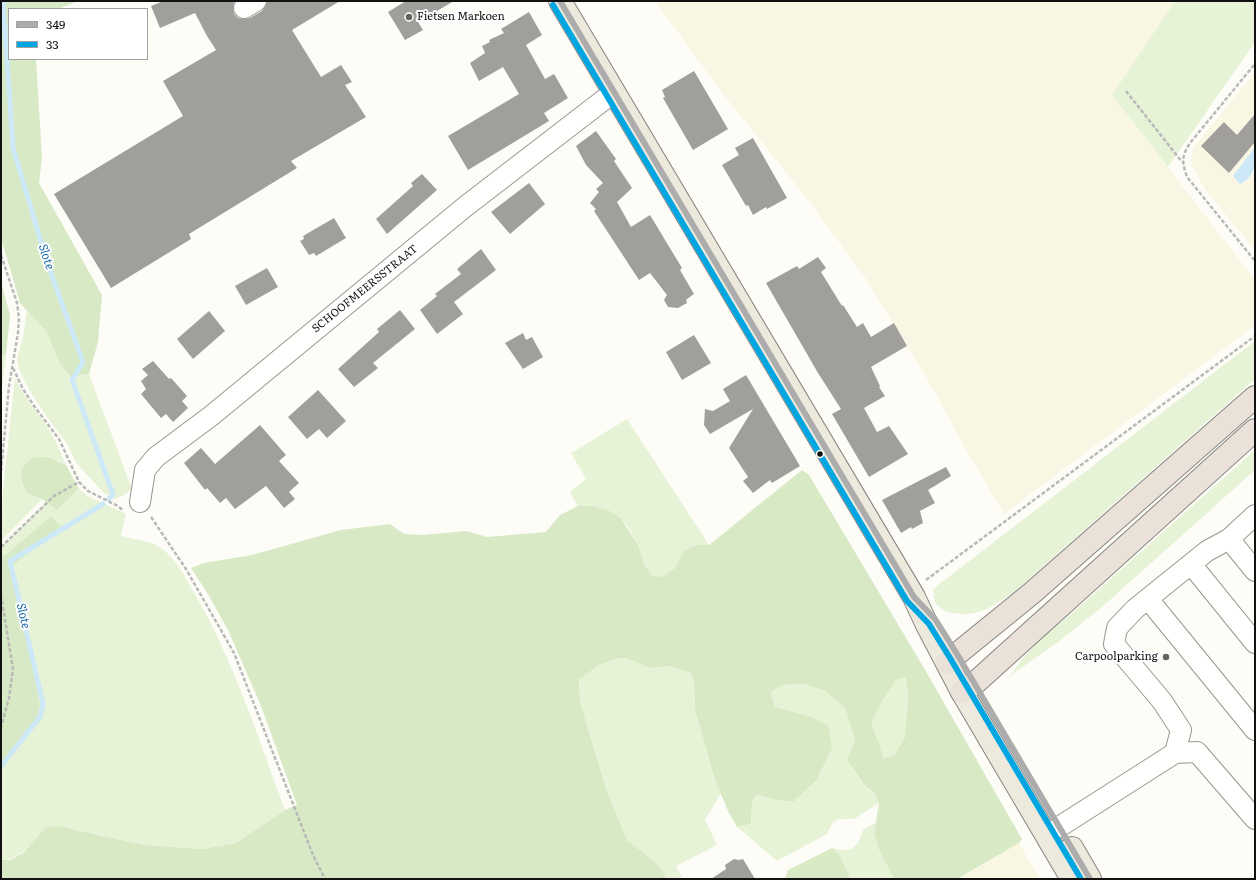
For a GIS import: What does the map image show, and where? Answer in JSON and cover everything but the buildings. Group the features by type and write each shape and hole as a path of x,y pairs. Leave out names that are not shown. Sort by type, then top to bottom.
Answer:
{"highway":[{"path":"952,658 1032,593 1255,396"},
{"path":"968,688 1255,430"}],"main road":[{"path":"560,1 913,594 935,619 952,658 1072,879"},
{"path":"968,688 1059,827 1090,879"}],"street":[{"name":"SCHOOFMEERSSTRAAT","path":"140,502 145,470 156,457 217,411 466,206 614,92"},
{"path":"1174,753 1181,730 1162,701 1114,644 1116,628 1148,599 1191,564 1207,551 1229,539 1255,515"},
{"path":"1229,539 1255,571"},
{"path":"1191,564 1255,643"},
{"path":"1148,599 1255,730"},
{"path":"1059,827 1174,753 1197,752 1255,819"}],"path":[{"path":"1182,162 1186,150 1190,144 1254,65"},
{"path":"1126,90 1182,162 1187,177 1255,261"},
{"path":"1,254 17,304 19,318 1,472"},
{"path":"913,594 1255,336"},
{"path":"13,368 23,389 34,406 60,440 79,482 88,491 116,505 124,511 140,502 186,569 234,653 313,855 325,879"},
{"path":"1,547 54,496 79,482"},
{"path":"1,595 13,669 9,698 1,726"}],"shaded area":[{"path":"655,1 1175,1 1112,95 1255,280 1255,325 1004,514 965,448 932,387 866,279 808,200 723,94"},
{"path":"1255,72 1255,147 1233,176 1247,181 1255,171 1255,250 1206,191 1191,164 1193,148"},
{"path":"1019,843 1040,879 957,879"}],"green space":[{"path":"1,1 78,1 60,8 8,8 8,60 36,60 42,158 39,183 102,295 98,342 89,374 70,376 60,364 46,331 20,303 1,238"},
{"path":"1175,1 1255,1 1255,42 1168,167 1112,95"},
{"path":"1,282 10,315 6,355 1,356"},
{"path":"27,310 46,331 60,364 70,376 89,374 132,489 124,495 115,499 105,494 76,463 67,444 28,388 19,369 17,359 23,336"},
{"path":"1255,341 1255,379 1014,592 993,606 970,614 951,612 936,604 933,589"},
{"path":"6,355 1,396 1,356"},
{"path":"15,377 26,397 49,429 66,465 58,461 28,494 42,499 1,541 3,490"},
{"path":"627,419 709,545 696,545 684,551 674,570 661,577 651,575 645,565 633,535 616,514 600,508 578,506 570,492 586,479 571,453"},
{"path":"1255,450 1255,470 1102,607 1044,653 1056,643 1010,676 1023,658 1047,632 1069,616"},
{"path":"47,457 66,465 79,489 57,510 42,499 28,494 22,480 22,471 26,463 34,458"},
{"path":"802,470 809,475 924,668 1022,839 1019,843 957,879 894,879 879,850 874,834 879,803 874,792 865,786 847,760 855,740 845,708 825,691 805,684 782,685 771,692 775,707 812,717 828,726 832,748 816,781 793,802 756,795 752,803 751,824 737,827 729,813 715,780 695,710 694,682 691,673 670,666 650,668 626,658 618,658 599,665 579,680 580,701 606,789 627,840 658,865 667,879 1,879 1,860 10,860 23,853 45,828 59,826 144,845 202,849 236,843 285,810 297,805 261,706 228,630 191,568 204,563 252,555 341,530 390,524 404,534 423,535 466,531 487,537 546,532 560,515 578,506 592,506 608,510 621,518 638,545 645,565 651,575 661,577 674,569 684,551 696,545 709,545","holes":["906,677 908,697 905,737 894,755 884,759 871,722 896,680"]},
{"path":"79,489 88,496 126,514 121,536 156,545 162,548 170,556 189,583 222,646 255,728 285,810 236,843 202,849 144,845 74,829 45,828 20,854 1,860 1,767 41,717 36,678 10,568 61,526 6,555 1,556 1,548 46,502 57,510"},
{"path":"51,516 61,527 10,568 36,678 41,717 1,767 1,556 6,555"},
{"path":"618,658 626,658 650,668 670,666 691,673 694,682 695,710 715,780 721,793 705,820 717,845 676,866 683,879 667,879 658,865 627,840 606,789 580,701 579,680 599,665"},
{"path":"906,676 908,697 905,737 894,755 884,760 870,722 896,680"},
{"path":"805,684 825,691 845,708 855,740 847,760 864,786 874,792 879,803 854,819 839,819 833,822 827,834 777,861 737,827 751,824 752,803 756,795 793,802 816,781 812,717 775,707 771,692 782,685"},
{"path":"876,822 874,834 879,850 894,879 850,879 844,862 832,848 849,850 853,848 858,842 863,830"},
{"path":"832,848 841,858 850,879 785,879 788,870"}],"water":[{"path":"1255,147 1254,169 1252,174 1240,184 1233,176"}],"waterway":[{"name":"Slote","path":"3,1 13,148 47,262 83,362 72,380 113,494 109,499"},
{"name":"Slote","path":"1,766 40,717 43,704 10,561 103,504"}],"transit line":[{"name":"349","path":"560,1 914,597 935,619 957,654 1090,879"},
{"name":"33","path":"553,5 907,601 929,624 1081,879"}],"place":[{"name":"Fietsen Markoen","path":"409,17"},
{"name":"Carpoolparking","path":"1166,657"}]}
